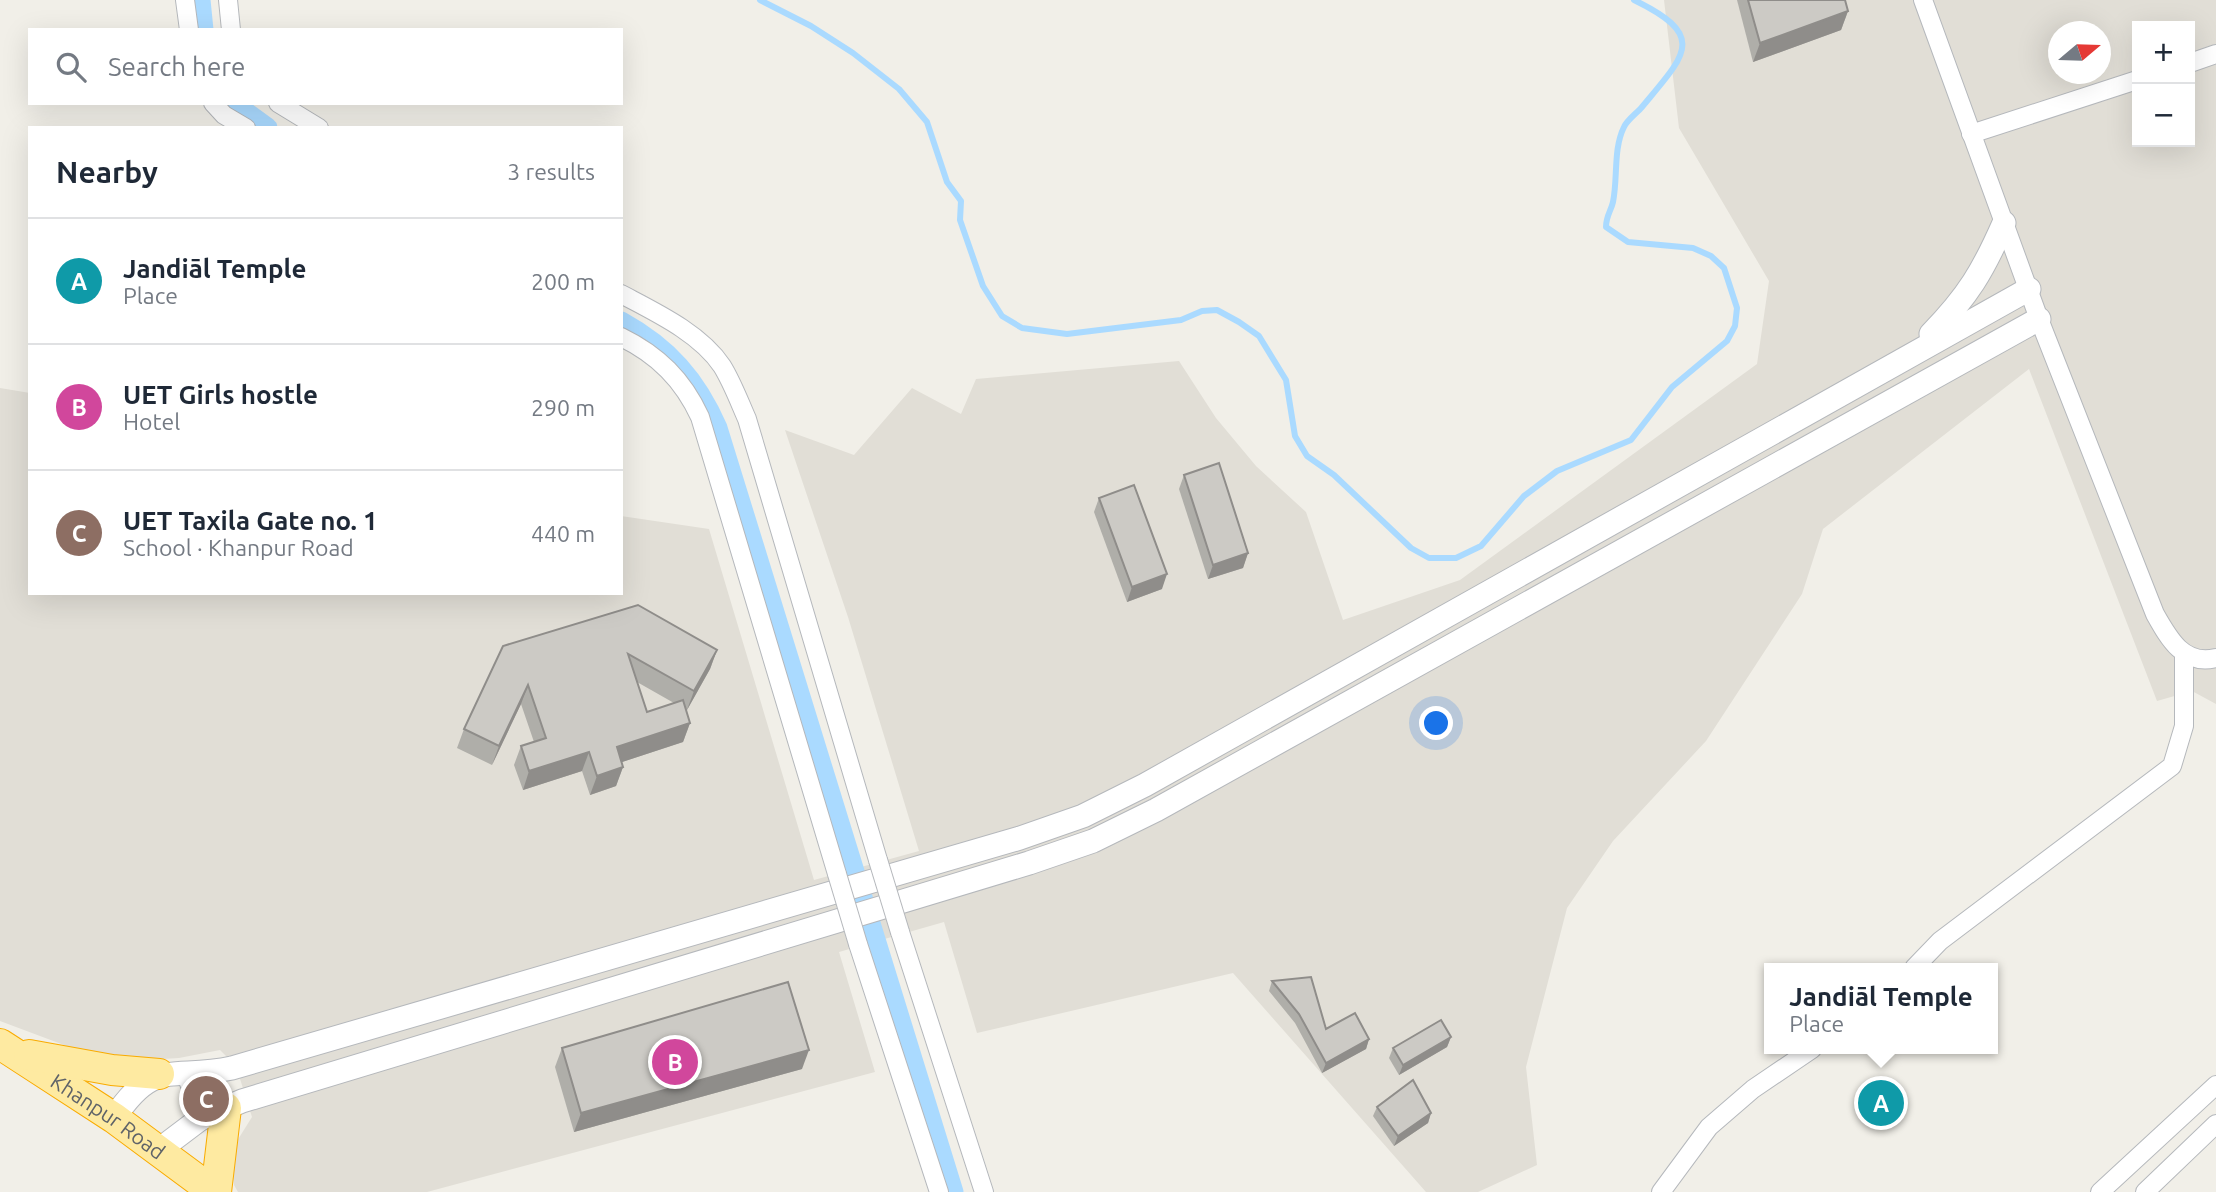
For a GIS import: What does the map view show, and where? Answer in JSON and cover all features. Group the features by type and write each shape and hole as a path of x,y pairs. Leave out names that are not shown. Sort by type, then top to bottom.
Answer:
{"highway":[{"path":"8,1048 112,1070 159,1074"},
{"name":"Khanpur Road","path":"8,1048 114,1118 215,1192"},
{"path":"213,1113 215,1192"}],"street":[{"path":"185,0 189,28"},
{"path":"228,0 231,28"},
{"path":"1923,0 2039,319 2155,614 2169,640 2184,654 2203,661 2216,658"},
{"path":"2195,61 2216,54"},
{"path":"1971,134 2132,82"},
{"path":"215,105 224,115 243,126"},
{"path":"281,105 316,126"},
{"path":"1911,354 1958,306 1974,285 2004,223"},
{"path":"114,1118 143,1082 159,1074 188,1074 246,1064 1020,838 1083,816 1145,785 2029,289"},
{"path":"623,295 706,347 721,364 747,419 900,932 984,1192"},
{"path":"159,1150 213,1113 1002,872 1093,841 1156,810 2039,319"},
{"path":"623,338 668,368 692,398 700,417 858,944 939,1192"},
{"path":"1919,963 1940,941 2172,766 2184,726 2184,654"},
{"path":"1661,1192 1709,1127 1753,1089 1805,1054"},
{"path":"188,1074 197,1096 213,1113"},
{"path":"2100,1192 2216,1085"},
{"path":"2145,1192 2216,1124"}],"shaded area":[{"path":"1664,0 2216,0 2216,704 2192,691 2157,701 2029,369 1823,529 1802,594 1706,741 1613,841 1567,908 1526,1067 1537,1165 1478,1192 1426,1192 1233,973 977,1033 944,922 839,952 875,1072 427,1192 238,1192 234,1185 232,1166 237,1141 252,1117 236,1066 220,1050 179,1058 128,1061 96,1057 0,1021 0,388 28,393 28,595 623,595 623,516 709,529 814,880 919,851 848,617 785,430 854,455 912,388 961,414 976,379 1179,361 1216,418 1256,466 1306,512 1343,620 1460,580 1757,364 1769,281 1679,128"}],"building":[{"path":"1748,0 1845,0 1848,11 1760,43"},
{"path":"1219,463 1248,553 1213,565 1184,475"},
{"path":"1134,485 1167,574 1132,587 1099,498"},
{"path":"638,605 717,650 694,691 628,654 647,712 683,700 690,723 617,747 623,767 597,776 589,752 529,771 521,746 546,738 528,685 499,746 464,729 503,646"},
{"path":"1311,977 1326,1029 1355,1013 1369,1039 1326,1063 1299,1014 1272,981"},
{"path":"788,982 809,1050 581,1113 562,1048"},
{"path":"1441,1020 1451,1037 1403,1065 1393,1048"},
{"path":"1413,1080 1431,1113 1398,1136 1377,1107"}],"waterway":[{"path":"200,0 203,28"},
{"path":"760,0 811,26 853,53 899,89 927,122 947,182 961,201 960,220 983,286 1002,316 1022,328 1067,334 1181,320 1202,311 1217,310 1239,322 1259,336 1286,380 1295,436 1307,456 1334,475 1411,548 1429,558 1456,558 1481,546 1524,496 1557,471 1631,440 1672,387 1727,341 1735,326 1737,308 1724,268 1711,256 1693,248 1628,242 1606,227 1613,202 1618,145 1624,127 1670,73 1682,47 1681,36 1673,24 1634,0"},
{"path":"236,105 264,126"},
{"path":"623,323 653,343 679,367 700,395 717,428 953,1192"}],"place":[{"name":"UET Girls hostle","path":"675,1062"},
{"name":"UET Taxila Gate no. 1","path":"206,1099"},
{"name":"Jandiāl Temple","path":"1881,1103"}]}
